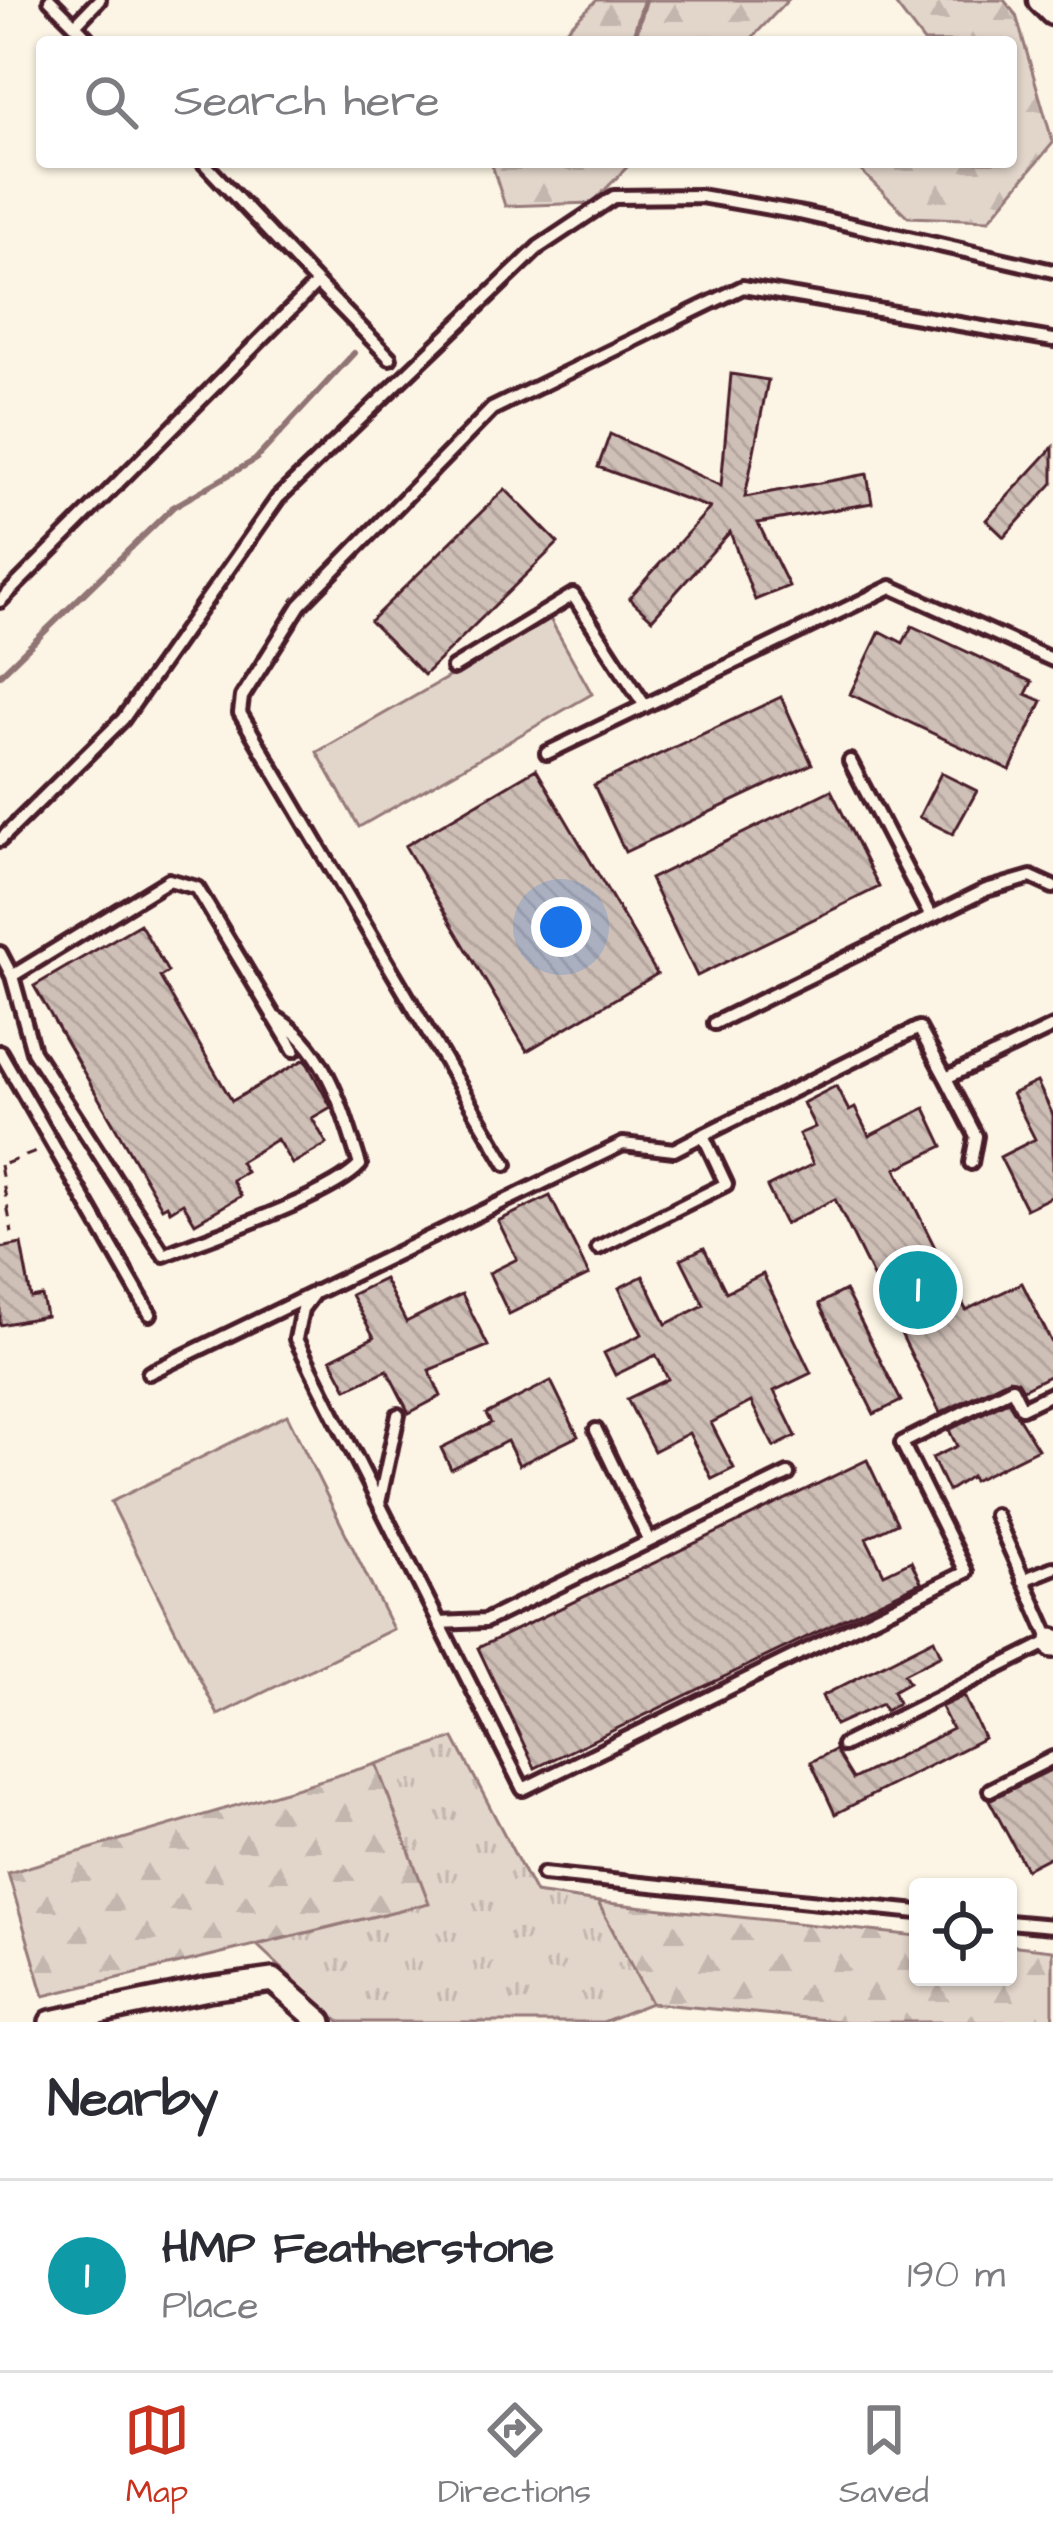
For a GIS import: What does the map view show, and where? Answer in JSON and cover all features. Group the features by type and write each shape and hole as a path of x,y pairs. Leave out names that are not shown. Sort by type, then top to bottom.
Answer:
{"street":[{"path":"1041,0 1053,12"},
{"path":"51,2022 208,1989 273,1981 321,2022"}],"lane":[{"path":"50,0 85,36"},
{"path":"75,25 100,0"},
{"path":"209,168 390,358"},
{"path":"0,840 123,719 278,498 539,247 614,197 700,196 760,206 1053,272"},
{"path":"0,601 316,284"},
{"path":"506,1164 240,713 242,697 300,605 492,409 743,287 1053,340"},
{"path":"547,753 891,587 1053,660"},
{"path":"453,668 574,595 645,706"},
{"path":"850,761 931,916"},
{"path":"715,1023 986,890 1031,877 1053,887"},
{"path":"13,976 169,880 197,888 294,1050"},
{"path":"0,953 13,976 33,1051 164,1255 288,1206 351,1175 360,1165 339,1100 319,1063 297,1029 273,1016"},
{"path":"946,1078 1053,1027"},
{"path":"149,1373 623,1144 674,1150 919,1028 976,1136 971,1163"},
{"path":"0,1052 150,1314"},
{"path":"598,1248 726,1184 703,1135"},
{"path":"315,1292 302,1309 296,1339 523,1789 966,1572 902,1443 1012,1388 1022,1408 1053,1393"},
{"path":"379,1503 398,1415"},
{"path":"596,1430 650,1541"},
{"path":"439,1623 485,1621 788,1474"},
{"path":"843,1745 1052,1643 994,1515"},
{"path":"1023,1580 1053,1568"},
{"path":"989,1790 1053,1758"},
{"path":"543,1874 909,1911"},
{"path":"1017,1923 1053,1926"}],"path":[{"path":"12,1233 1,1165 53,1144"}],"green space":[{"path":"597,0 788,0 754,36 559,36"},
{"path":"892,0 1004,0 1016,15 1053,143 989,220 908,217 858,168 1017,168 1017,36 919,36"},
{"path":"493,168 626,168 592,203 505,206"},
{"path":"550,619 592,694 359,827 317,752"},
{"path":"287,1415 393,1629 218,1715 111,1502"},
{"path":"454,1738 535,1893 598,1902 651,2003 603,2022 339,2022 257,1945 428,1903 376,1764"},
{"path":"376,1764 429,1903 44,1996 8,1873"},
{"path":"598,1902 909,1935 909,1986 1017,1986 1017,1946 1053,1950 1053,2022 848,2022 651,2003"}],"building":[{"path":"731,374 768,380 745,497 867,474 872,503 758,523 789,586 755,600 730,532 652,619 629,598 710,508 598,467 610,434 721,486"},
{"path":"1053,447 1053,483 1004,537 986,520"},
{"path":"505,489 558,543 424,675 370,621"},
{"path":"912,626 1032,682 1026,694 1042,701 1010,770 850,694 880,631 903,643"},
{"path":"781,697 812,764 625,852 594,785"},
{"path":"536,769 657,974 527,1051 405,846"},
{"path":"941,773 977,791 953,834 919,817"},
{"path":"831,790 879,887 697,976 650,879"},
{"path":"140,924 168,972 160,977 232,1101 305,1059 331,1107 312,1118 327,1144 292,1164 277,1139 240,1162 246,1172 232,1180 241,1196 195,1223 183,1203 170,1211 167,1205 162,1208 34,986"},
{"path":"1037,1082 1053,1115 1053,1196 1026,1209 1000,1157 1035,1139 1012,1094"},
{"path":"836,1086 849,1111 855,1108 869,1136 925,1108 943,1146 896,1169 966,1310 1022,1283 1053,1345 1053,1374 1023,1389 1018,1381 1009,1379 940,1413 835,1199 785,1224 767,1187 813,1164 799,1134 815,1127 803,1103"},
{"path":"550,1196 589,1275 509,1314 489,1273 517,1259 498,1221"},
{"path":"21,1244 31,1298 42,1296 46,1316 0,1325 0,1248"},
{"path":"704,1248 726,1292 763,1274 811,1373 774,1391 796,1436 774,1447 751,1402 711,1423 734,1468 712,1479 689,1433 654,1451 627,1399 668,1379 656,1355 615,1375 604,1353 642,1334 619,1288 643,1276 666,1324 704,1305 681,1259"},
{"path":"384,1279 406,1322 462,1294 488,1346 429,1370 441,1396 409,1413 387,1370 347,1389 331,1359 374,1337 351,1295"},
{"path":"845,1290 901,1401 874,1414 819,1304"},
{"path":"551,1381 578,1436 519,1465 507,1441 451,1469 441,1448 491,1423 486,1414"},
{"path":"1008,1401 1038,1449 973,1481 971,1476 948,1491 932,1458 957,1446 949,1430"},
{"path":"867,1460 897,1523 866,1538 884,1574 911,1561 921,1582 535,1768 478,1648"},
{"path":"934,1639 941,1655 904,1674 909,1682 893,1691 898,1703 885,1711 882,1704 835,1725 822,1696"},
{"path":"964,1696 984,1738 835,1814 811,1762 835,1750 853,1779 952,1729 941,1707"},
{"path":"1053,1769 1053,1855 1026,1869 989,1800"}],"waterway":[{"path":"633,36 645,0"},
{"path":"0,675 173,507 255,460 354,353"}],"place":[{"name":"HMP Featherstone","path":"918,1290"}]}
